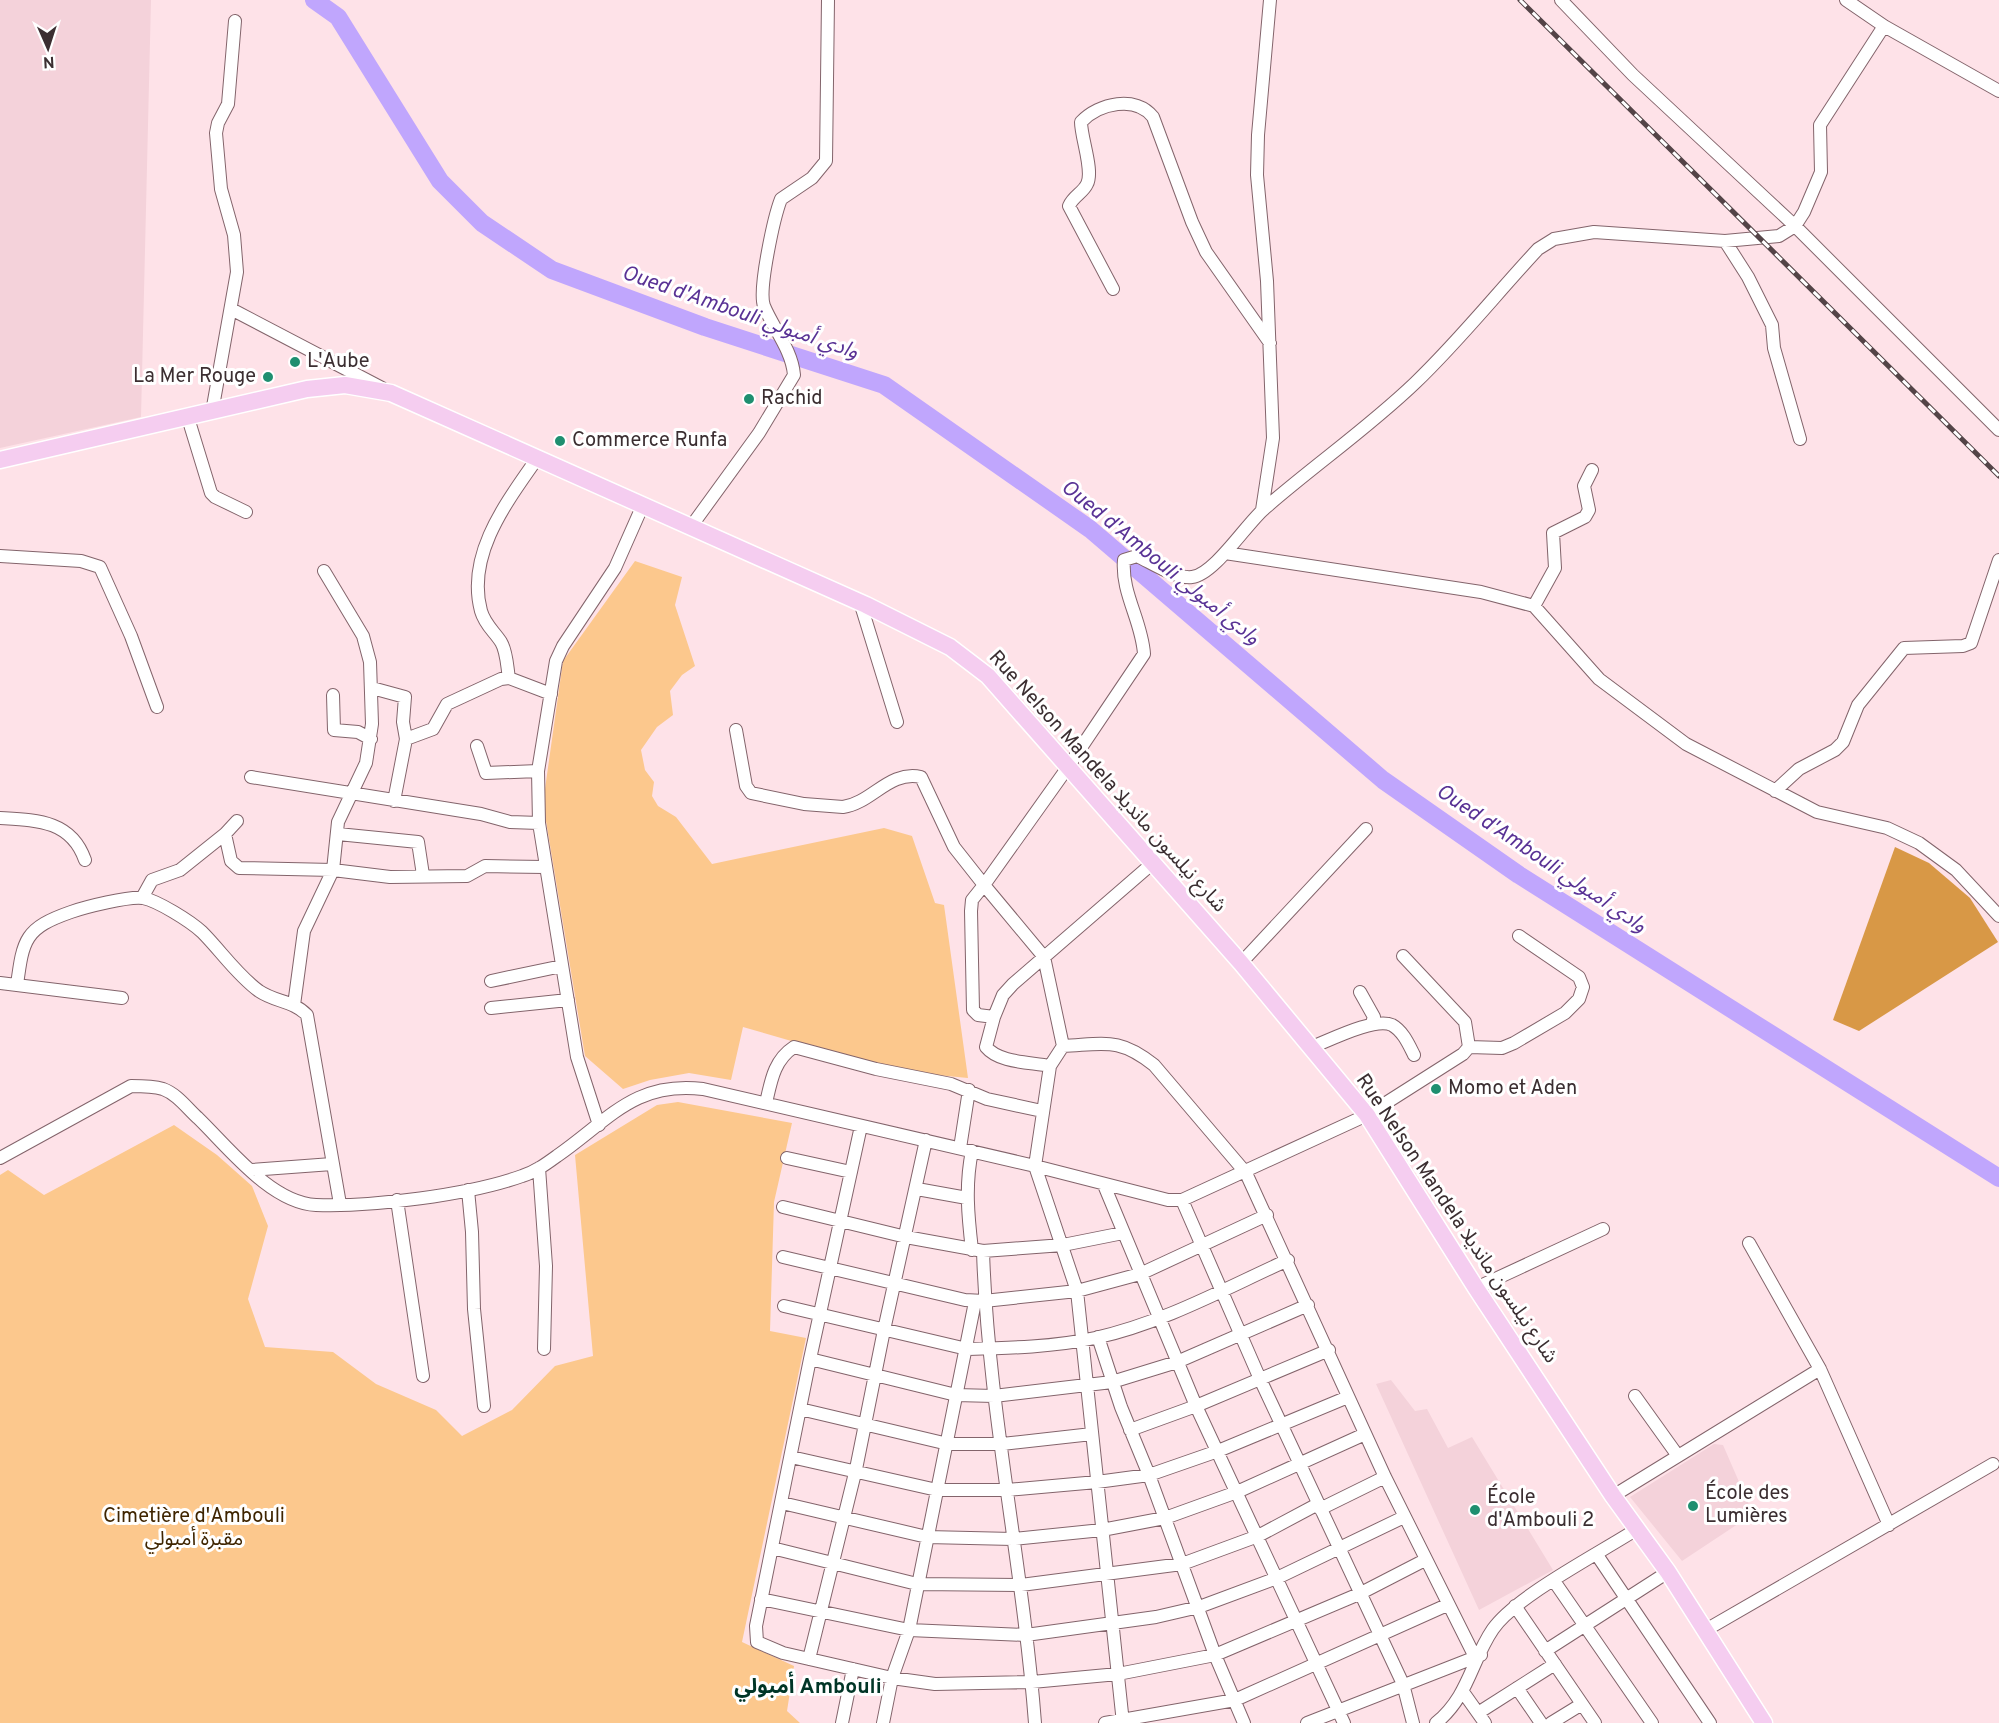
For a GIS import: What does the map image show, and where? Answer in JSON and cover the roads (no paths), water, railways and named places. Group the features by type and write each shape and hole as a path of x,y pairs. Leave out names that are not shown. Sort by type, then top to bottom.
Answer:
{"main road":[{"name":"Rue Nelson Mandela شارع نيلسون مانديلا","path":"0,460 329,385 345,384 391,393 536,460 860,602 950,647 988,676 1154,862 1367,1115 1476,1288 1613,1496 1668,1572 1764,1723"}],"street":[{"path":"690,528 759,433 794,375 791,360 765,306 762,288 781,199 812,178 826,161 828,154 825,107 828,0"},
{"path":"1262,510 1273,438 1270,343 1257,175 1258,135 1270,0"},
{"path":"1561,0 1633,75 1795,226 1999,430"},
{"path":"1846,0 1884,26 1999,90"},
{"path":"212,412 237,272 234,235 221,189 216,133 218,123 228,104 235,21"},
{"path":"994,1017 978,1015 973,1010 971,910 976,892 984,885 1068,767 1144,654 1143,634 1122,578 1124,560 1137,556 1183,576 1193,577 1201,574 1225,553 1262,510 1328,459 1414,384 1465,333 1538,249 1554,239 1594,232 1725,241 1779,236 1795,226 1804,212 1821,172 1820,125 1884,26"},
{"path":"1113,289 1070,206 1072,200 1087,185 1090,174 1081,133 1081,122 1089,114 1120,104 1135,103 1146,108 1153,117 1192,222 1206,252 1270,343"},
{"path":"1725,241 1748,277 1772,325 1774,348 1800,440"},
{"path":"231,309 318,352 391,393"},
{"path":"188,418 211,493 246,512"},
{"path":"509,678 503,647 487,626 482,613 478,596 478,577 483,552 500,513 536,460"},
{"path":"1534,606 1555,568 1553,533 1585,517 1589,510 1584,486 1592,470"},
{"path":"599,1125 577,1057 539,823 538,771 556,661 562,646 615,568 642,507"},
{"path":"1225,553 1481,592 1534,606 1599,679 1652,721 1686,744 1818,812 1887,828 1919,843 1956,870 1999,916"},
{"path":"0,556 81,561 100,567 131,636 157,707"},
{"path":"1775,791 1799,769 1835,750 1843,742 1858,705 1904,648 1963,646 1971,643 1999,560"},
{"path":"294,1005 304,931 333,870 338,822 366,763 371,739 372,688 363,636 324,572"},
{"path":"860,602 897,722"},
{"path":"405,739 433,729 447,704 469,692 509,678 551,694"},
{"path":"372,688 405,697 403,722 405,739 394,801"},
{"path":"333,695 334,730 358,732 371,739"},
{"path":"736,730 746,786 751,794 804,804 843,807 853,806 897,778 911,775 921,777 954,846 1044,957 1063,1046"},
{"path":"477,746 486,773 538,771"},
{"path":"251,777 353,791 394,801 481,814 510,822 539,823"},
{"path":"0,818 38,820 53,825 69,834 80,846 85,860"},
{"path":"142,898 152,880 180,870 225,834 237,821"},
{"path":"1241,963 1366,829"},
{"path":"225,834 231,861 239,868 333,870 390,877 466,876 485,866 545,867"},
{"path":"338,834 418,842 423,875"},
{"path":"1050,1066 992,1053 986,1047 994,1017 1004,995 1013,984 1154,862"},
{"path":"17,985 22,947 30,935 44,922 97,905 142,898 191,923 259,991 276,1000 294,1005 307,1015 340,1204"},
{"path":"1469,1047 1502,1048 1565,1013 1579,999 1583,987 1579,977 1519,936"},
{"path":"0,1158 131,1086 151,1086 164,1090 179,1099 272,1188 299,1202 340,1204 398,1200 468,1190 523,1176 539,1168 638,1096 678,1086 766,1103 926,1140 1168,1200 1182,1200 1246,1173 1367,1115 1463,1054 1469,1047 1465,1022 1403,956"},
{"path":"491,981 562,966"},
{"path":"0,983 122,998"},
{"path":"1360,992 1374,1017 1372,1023"},
{"path":"490,1008 568,1000"},
{"path":"1312,1047 1372,1023 1393,1026 1406,1040 1414,1055"},
{"path":"1122,1722 1113,1623 1085,1386 1083,1340 1077,1290 1035,1166 1050,1066 1056,1053 1063,1046 1114,1044 1136,1051 1154,1065 1246,1173 1288,1260 1404,1517 1447,1605 1478,1656"},
{"path":"766,1103 772,1073 784,1053 794,1047 969,1090 987,1099 1042,1111"},
{"path":"969,1090 966,1150 967,1198 978,1251 980,1301 991,1349 994,1396 1021,1585 1035,1723"},
{"path":"861,1126 829,1268 761,1599 756,1626 757,1642 783,1653 892,1678 935,1684 1032,1682 1118,1674 1215,1655 1359,1594 1425,1560"},
{"path":"809,1659 856,1469 926,1140"},
{"path":"788,1158 851,1172"},
{"path":"252,1170 332,1164"},
{"path":"539,1168 546,1266 544,1349"},
{"path":"1104,1185 1196,1406 1238,1492 1294,1621 1344,1723"},
{"path":"917,1189 967,1198"},
{"path":"468,1190 472,1232 474,1309 484,1406"},
{"path":"398,1200 423,1376"},
{"path":"1182,1200 1260,1379 1378,1636 1403,1684 1413,1723"},
{"path":"783,1207 906,1237 978,1251 1063,1245 1124,1233"},
{"path":"783,1257 980,1301 1077,1290 1140,1274 1267,1215"},
{"path":"1476,1288 1603,1229"},
{"path":"1749,1243 1820,1369 1889,1525"},
{"path":"784,1306 967,1349 991,1349 1098,1337 1159,1318 1288,1260"},
{"path":"883,1723 892,1678 909,1630 956,1395 980,1301"},
{"path":"810,1359 956,1395 994,1396 1112,1382 1177,1362 1308,1305"},
{"path":"1098,1337 1112,1382 1215,1655 1244,1723"},
{"path":"1130,1430 1196,1406 1329,1350"},
{"path":"1613,1496 1820,1369"},
{"path":"791,1457 856,1469 937,1490 1007,1490 1096,1482 1149,1475 1218,1451 1348,1396"},
{"path":"1635,1396 1677,1456"},
{"path":"800,1409 948,1444 1002,1444 1092,1434"},
{"path":"782,1503 927,1537 1013,1539 1102,1530 1165,1518 1238,1492 1365,1434"},
{"path":"1704,1631 1993,1464"},
{"path":"772,1548 917,1584 1021,1585 1182,1564 1258,1536 1385,1477"},
{"path":"761,1599 909,1630 1026,1635 1199,1608 1277,1578 1404,1517"},
{"path":"1436,1723 1463,1692 1492,1630 1515,1606 1637,1529"},
{"path":"1597,1554 1710,1723"},
{"path":"1545,1650 1668,1572"},
{"path":"1554,1581 1652,1723"},
{"path":"1106,1723 1122,1722 1235,1700 1447,1605"},
{"path":"1515,1606 1595,1723"},
{"path":"1307,1723 1478,1656"},
{"path":"1463,1692 1481,1718 1517,1688 1555,1664"},
{"path":"842,1723 853,1669"},
{"path":"1517,1688 1541,1723"},
{"path":"1551,1723 1582,1704"}],"waterway":[{"name":"Oued d'Ambouli وادي أمبولي","path":"314,0 338,17 440,181 482,223 552,270 705,327 884,385 1090,529 1383,780 1519,875 1999,1178"}],"railway":[{"path":"1520,0 1999,476"}],"place":[{"name":"L'Aube","path":"295,362"},
{"name":"La Mer Rouge","path":"268,377"},
{"name":"Rachid","path":"749,399"},
{"name":"Commerce Runfa","path":"560,441"},
{"name":"Momo et Aden","path":"1436,1089"},
{"name":"École des Lumières","path":"1693,1506"},
{"name":"École d'Ambouli 2","path":"1475,1510"}],"district":[{"name":"أمبولي Ambouli","path":"808,1687"}],"park label":[{"name":"Cimetière d'Ambouli مقبرة أمبولي","path":"194,1528"}]}
